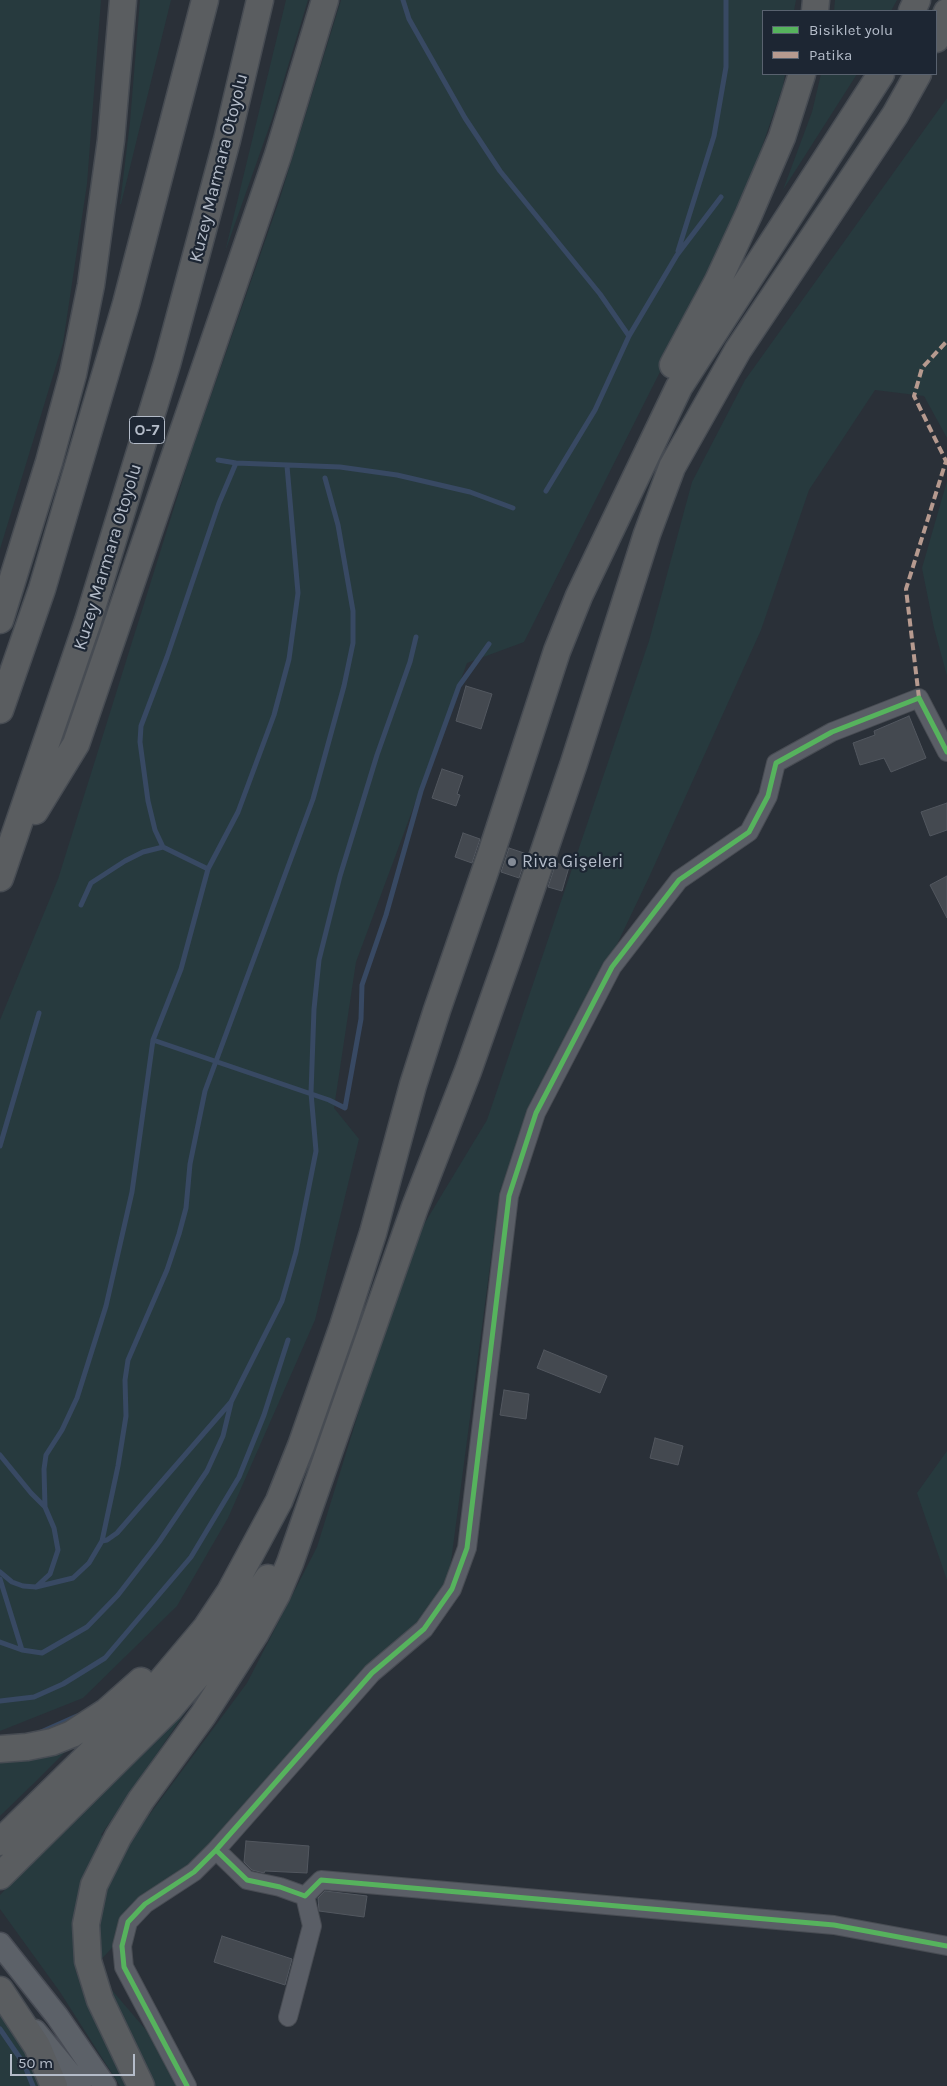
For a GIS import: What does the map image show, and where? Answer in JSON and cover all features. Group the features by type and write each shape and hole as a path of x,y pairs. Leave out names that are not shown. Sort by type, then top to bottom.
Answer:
{"highway":[{"path":"0,620 50,462 73,374 89,294 110,150 123,0"},
{"path":"0,710 42,589 126,304 204,0"},
{"name":"Kuzey Marmara Otoyolu","path":"0,878 83,636 164,373 227,140 260,0"},
{"path":"9,852 76,744 138,559 253,230 325,0"},
{"path":"937,37 947,12"},
{"path":"621,511 636,447 654,404 718,281 749,214 782,137 802,75"},
{"path":"9,1834 147,1698 183,1656 230,1592 279,1500 302,1446 340,1334 372,1233 413,1085 557,651 583,588 679,387 880,75"},
{"path":"141,2086 100,2000 89,1967 86,1924 94,1885 118,1837 232,1672 277,1594 305,1522 415,1207 468,1071 532,889 646,534 672,467 738,350 895,115 917,75"},
{"path":"0,1876 169,1709 217,1653 268,1578 305,1506 363,1357"},
{"path":"0,1749 27,1748 52,1742 72,1734 124,1696 156,1668 190,1630 263,1531"},
{"path":"0,1988 46,2063 54,2086"}],"main road":[{"path":"0,1944 57,2016 105,2086"},
{"path":"0,1988 80,2086"}],"street":[{"path":"187,2086 124,1967 122,1946 128,1922 145,1904 194,1872 216,1850 372,1673 424,1629 452,1589 467,1548 509,1196 536,1112 612,967 679,880 749,832 768,796 776,762 832,732 919,698 947,752"},
{"path":"216,1850 247,1880 280,1887 305,1896"},
{"path":"305,1896 321,1880 834,1925 947,1946"},
{"path":"288,2017 312,1926 305,1896"}],"green space":[{"path":"0,0 101,0 87,184 63,343 0,549"},
{"path":"140,0 171,0 120,204 130,122"},
{"path":"286,0 308,0 272,119 225,252"},
{"path":"341,0 796,0 794,10 762,10 762,75 785,75 783,86 737,219 524,642 467,663 356,962 334,1108 359,1139 315,1320 228,1518 177,1606 83,1698 0,1731 0,1020 58,879 192,450 279,201"},
{"path":"835,0 897,0 892,10 834,10"},
{"path":"821,75 856,75 783,190 812,112"},
{"path":"947,98 947,438 924,396 875,390 809,490 761,630 650,875 500,1190 447,1592 93,1968 93,1920 121,1853 247,1683 317,1547 409,1249 487,1120 649,641 692,482 745,380"},
{"path":"947,481 947,676 934,628 922,568"},
{"path":"947,1451 947,1580 917,1493"},
{"path":"213,1672 101,1835 105,1837 75,1915 73,1945 76,1971 87,2005 129,2086 120,2086 60,1992 0,1909 0,1895"},
{"path":"84,1733 0,1816 0,1763 37,1757"},
{"path":"93,1968 164,2051 183,2086 151,2086"},
{"path":"0,2011 27,2053 43,2086 0,2086"}],"building":[{"path":"466,686 492,694 481,729 456,721"},
{"path":"909,716 926,758 891,772 884,758 860,765 853,743 875,735 874,731"},
{"path":"442,769 463,776 457,794 460,795 456,806 432,798"},
{"path":"947,803 947,830 930,836 921,812"},
{"path":"463,833 480,839 472,863 455,857"},
{"path":"509,848 527,854 519,878 501,872"},
{"path":"556,863 569,867 562,891 548,887"},
{"path":"947,876 947,918 930,885"},
{"path":"544,1350 607,1376 600,1393 537,1368"},
{"path":"504,1390 529,1394 526,1419 500,1415"},
{"path":"655,1438 683,1446 678,1465 650,1458"},
{"path":"246,1841 309,1846 307,1873 265,1871 264,1873 252,1870 244,1862"},
{"path":"325,1891 367,1896 364,1917 319,1911 318,1898"},
{"path":"222,1936 292,1959 285,1985 214,1962"}],"waterway":[{"path":"403,0 409,19 465,118 500,171 600,294 629,336"},
{"path":"678,251 714,136 726,67 726,0"},
{"path":"546,491 595,410 629,336 677,255 721,197"},
{"path":"218,460 236,463 340,467 397,475 470,492 513,508"},
{"path":"208,869 163,847 155,830 148,801 140,742 141,726 167,657 219,503 236,463"},
{"path":"36,1587 50,1574 58,1550 54,1528 45,1507 44,1469 46,1455 62,1430 77,1398 106,1306 132,1192 153,1040 181,969 208,869 238,812 274,715 289,659 298,593 287,466"},
{"path":"0,1572 12,1582 23,1586 36,1587 73,1578 89,1563 102,1541 118,1466 126,1416 125,1380 128,1360 167,1270 179,1234 186,1208 190,1164 205,1091 313,799 344,686 353,643 353,611 338,525 325,478"},
{"path":"102,1541 117,1533 231,1402 282,1301 296,1252 316,1151 311,1093 314,1009 319,960 340,876 377,755 410,662 416,637"},
{"path":"153,1040 329,1100 345,1108 361,1019 362,985 386,915 421,791 459,686 489,644"},
{"path":"81,905 91,883 125,861 143,852 163,847"},
{"path":"0,1146 39,1013"},
{"path":"0,1701 34,1697 63,1684 105,1658 191,1557 239,1477 264,1415 288,1340"},
{"path":"0,1642 22,1650 42,1653 87,1627 118,1595 159,1542 207,1471 223,1436 231,1403"},
{"path":"0,1455 45,1507"},
{"path":"0,1579 22,1650"},
{"path":"41,1732 77,1716"},
{"path":"0,2029 24,2064 33,2086"}],"marked path":[{"path":"919,698 906,589 946,461 914,396 922,368 947,341"}],"cycle path":[{"path":"187,2086 124,1967 122,1946 128,1922 145,1904 194,1872 216,1850 372,1673 424,1629 452,1589 467,1548 509,1196 536,1113 612,967 679,880 749,832 768,796 776,763 832,732 919,698 947,752"},
{"path":"216,1850 247,1880 280,1887 305,1896 321,1880 834,1925 947,1946"}],"place":[{"name":"Riva Gişeleri","path":"512,862"}]}
